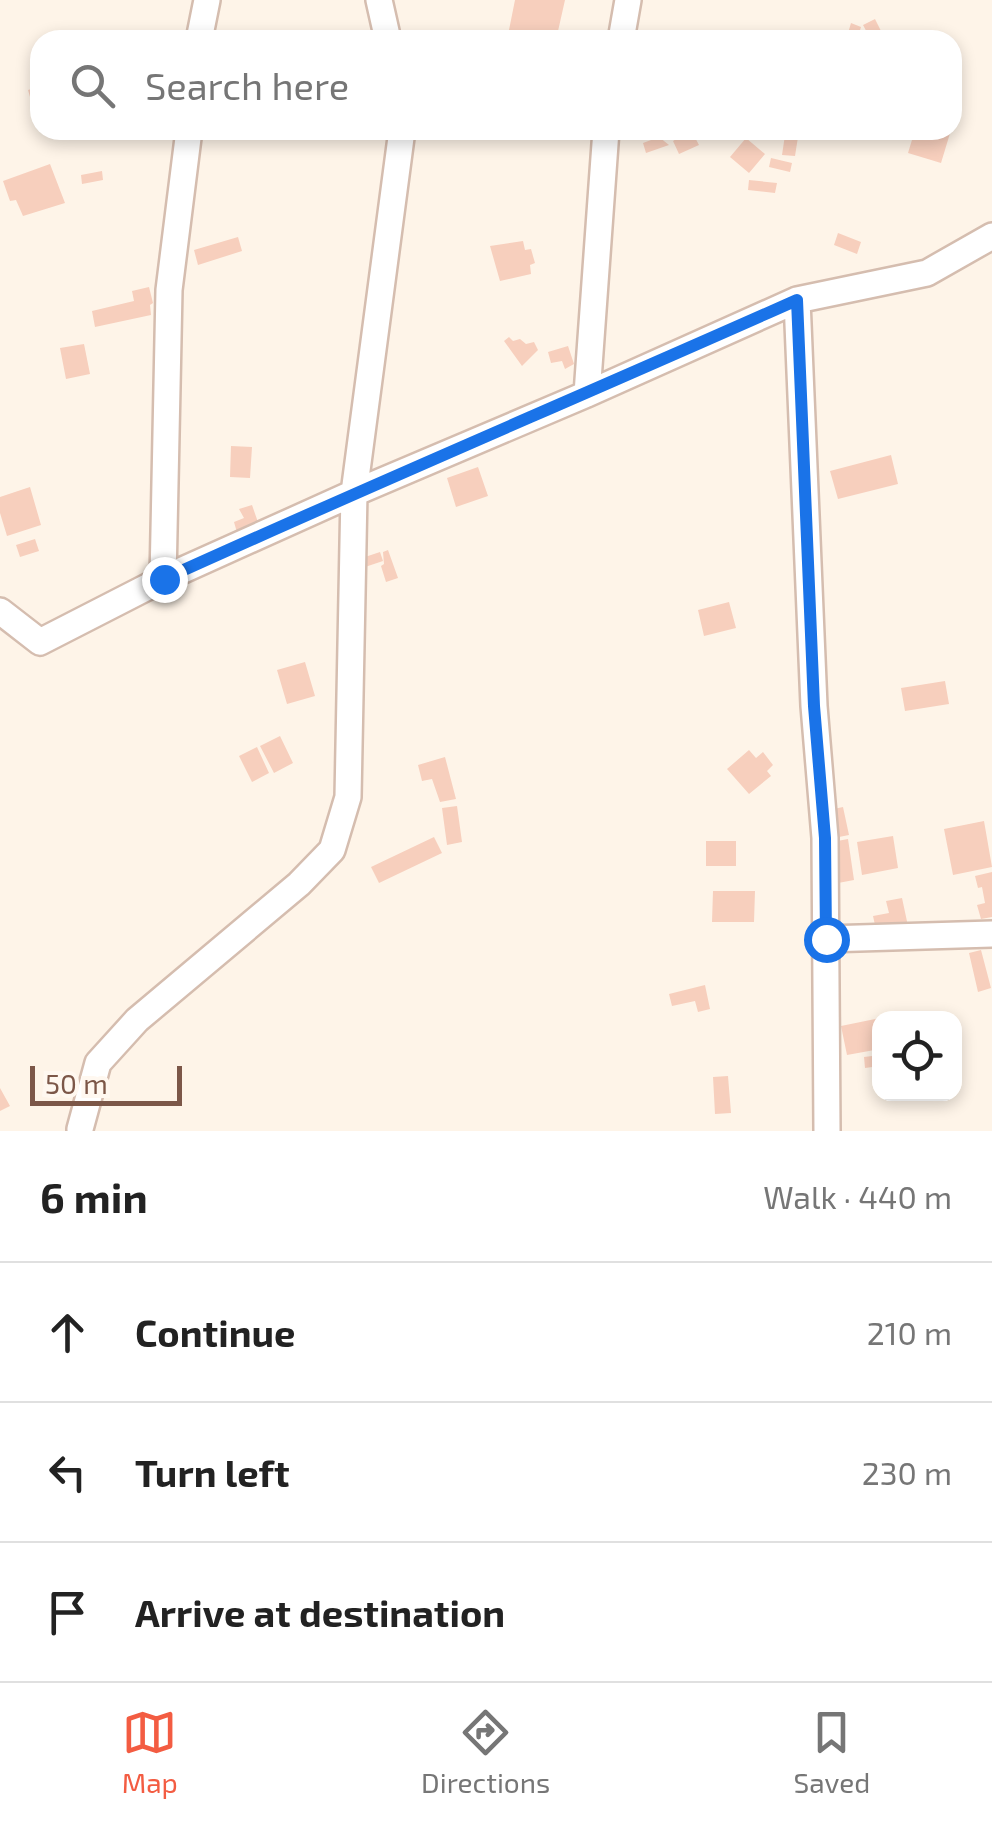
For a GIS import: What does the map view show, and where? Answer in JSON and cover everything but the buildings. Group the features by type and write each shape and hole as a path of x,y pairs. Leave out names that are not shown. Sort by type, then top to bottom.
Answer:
{"street":[{"path":"202,30 207,0"},
{"path":"379,0 386,30"},
{"path":"623,30 628,0"},
{"path":"164,579 169,290 187,140"},
{"path":"80,1129 98,1063 124,1034 299,884 332,850 348,797 354,493 401,140"},
{"path":"587,394 605,140"},
{"path":"0,610 40,642 164,579 354,493 797,300 927,274 992,236"},
{"path":"797,300 814,706 825,838 827,1131"},
{"path":"826,939 992,934"}],"route":[{"path":"164,579 797,300 814,706 825,838 826,939"}]}
